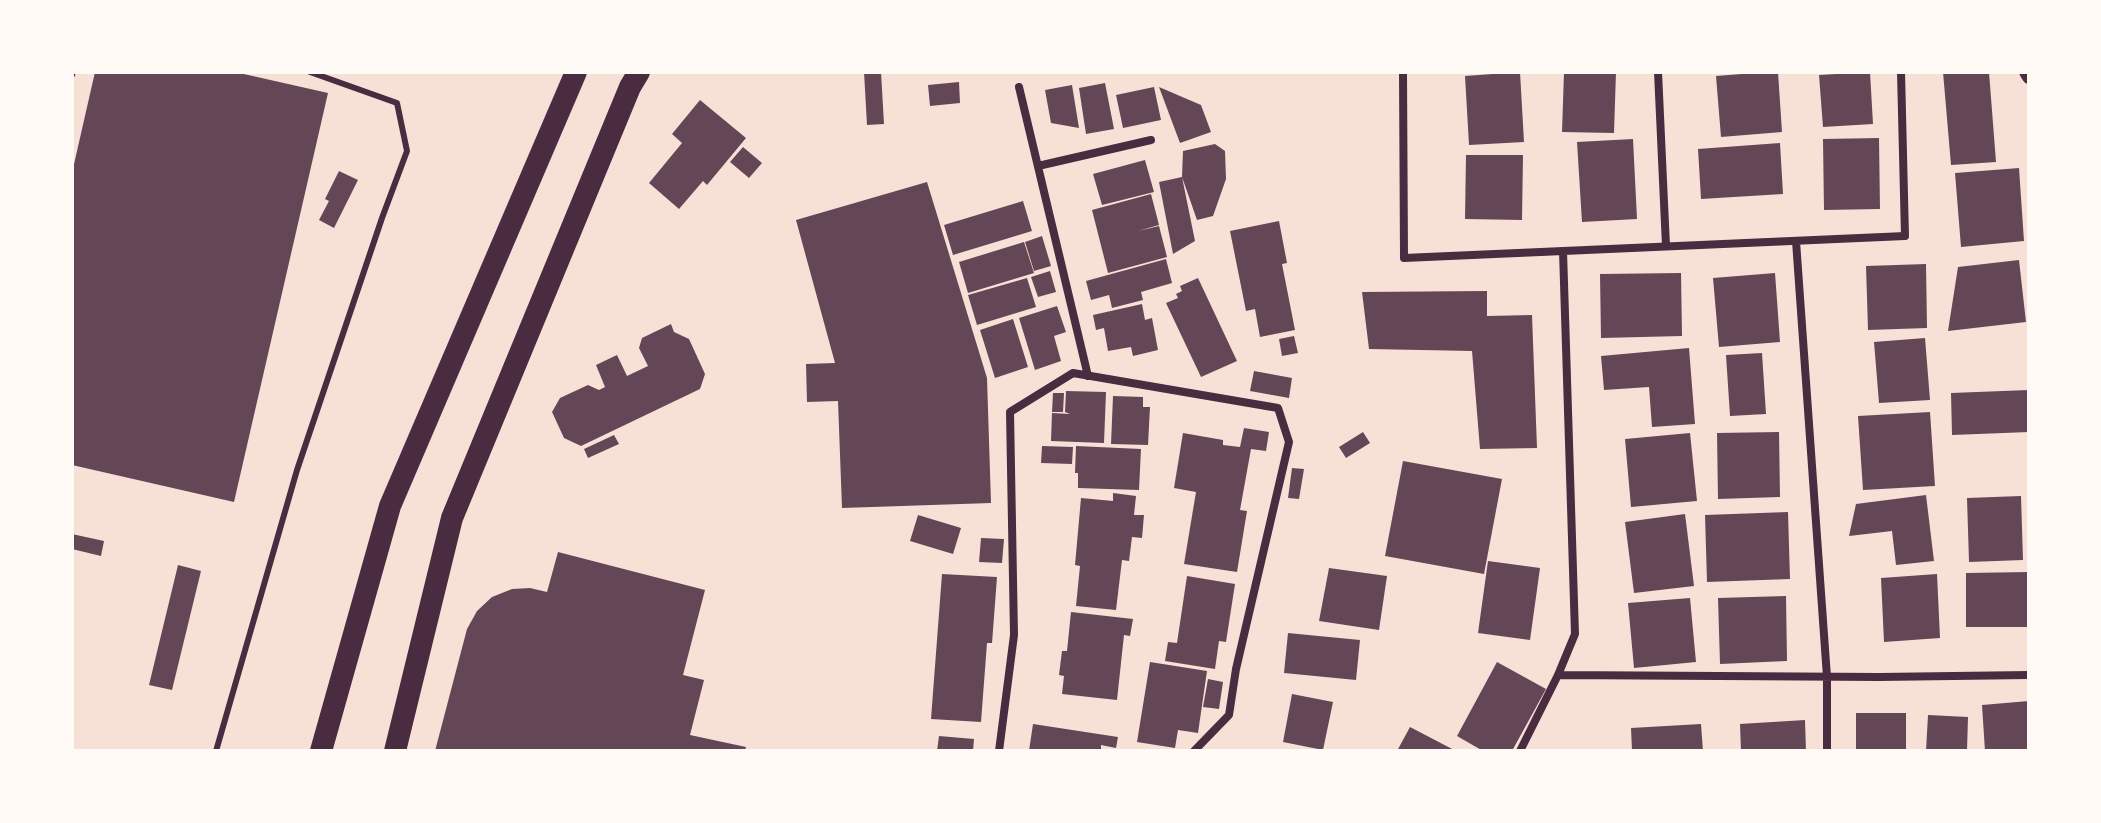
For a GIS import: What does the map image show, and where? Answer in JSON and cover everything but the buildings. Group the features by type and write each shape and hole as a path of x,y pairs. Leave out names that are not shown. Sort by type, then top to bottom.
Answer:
{"highway":[{"path":"321,751 390,506 576,72"},
{"path":"395,751 452,518 630,87 639,72"}],"street":[{"path":"1403,72 1404,258 1905,236 1901,72"},
{"path":"1658,72 1666,246"},
{"path":"2026,72 2029,77"},
{"path":"1019,87 1088,376"},
{"path":"1038,166 1151,140"},
{"path":"1796,241 1827,677 1827,751"},
{"path":"1520,751 1575,634 1563,251"},
{"path":"999,751 1014,635 1010,412 1073,373 1278,408 1289,442 1236,669 1229,715 1194,751"},
{"path":"1558,675 2029,675"}],"lane":[{"path":"216,751 297,470 407,151 397,103 310,72"}]}
